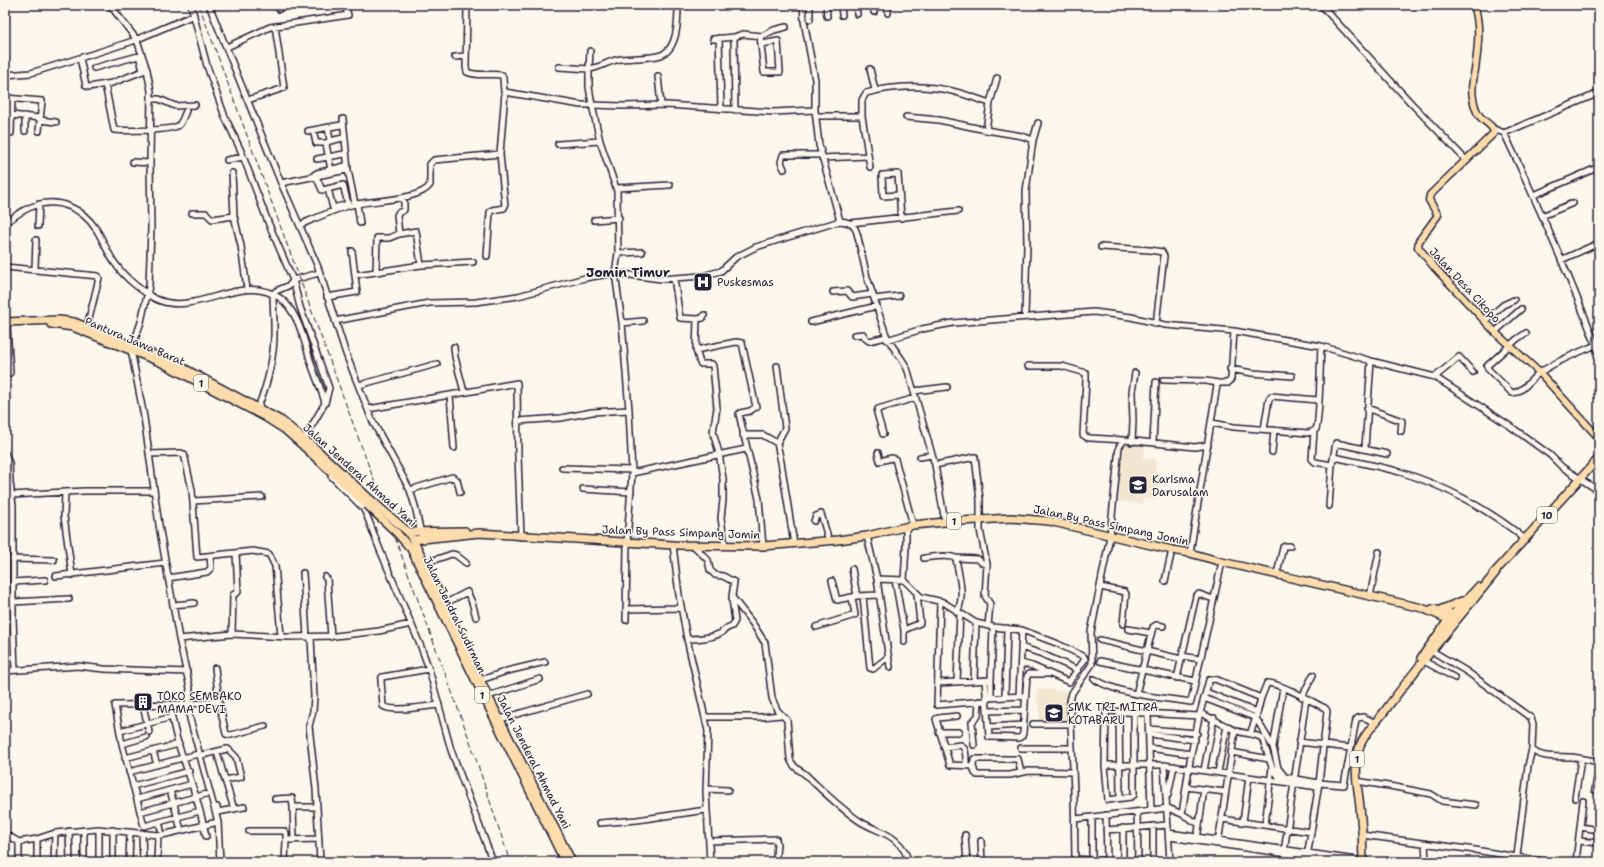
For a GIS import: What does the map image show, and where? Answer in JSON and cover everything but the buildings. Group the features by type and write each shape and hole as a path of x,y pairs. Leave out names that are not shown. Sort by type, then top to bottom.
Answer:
{"highway":[{"name":"Jalan Jenderal Ahmad Yani","path":"6,324 59,320 74,322 87,327 132,348 174,363 258,407 287,425 303,441"},
{"name":"Pantura Jawa Barat","path":"6,324 65,325 132,348 252,410 303,441 315,453"},
{"name":"Jalan Jenderal Ahmad Yani","path":"315,453 398,529 408,532 425,563 488,696 572,862"},
{"name":"10","path":"1443,626 1454,618 1599,458"},
{"name":"Jalan By Pass Simpang Jomin","path":"408,532 421,535 438,536 478,534 694,546 763,546 829,541 867,536 909,526 944,522 1011,518 1042,520 1190,553 1222,562 1422,608 1454,618"},
{"name":"Jalan Jendral Sudirman","path":"398,529 417,561 565,862"},
{"name":"Jalan By Pass Simpang Jomin","path":"413,540 421,535 461,530 478,534"},
{"path":"418,549 424,543 438,536"},
{"name":"10","path":"1454,618 1466,599 1496,572"},
{"path":"1443,626 1443,620 1438,612 1466,599"},
{"name":"1","path":"1363,861 1362,835 1356,781 1358,749 1413,673 1424,662 1454,618"},
{"name":"1","path":"1413,673 1421,657 1443,626"}],"main road":[{"path":"1474,5 1478,29 1472,85 1473,99 1479,116 1494,129"},
{"name":"Jalan Desa Cikopo","path":"1494,129 1493,135 1430,195 1429,200 1438,215 1434,223 1421,238 1418,247 1435,268 1495,332 1540,373 1599,438"}],"street":[{"path":"110,5 135,40 150,83 151,228 148,294 141,322 132,348 150,454 165,562 179,639 187,672 190,694 188,704 190,719 218,822 220,862"},
{"path":"191,5 207,66 227,121 293,280 300,307 329,388 325,403 303,441"},
{"path":"209,5 319,273 335,321 368,409 378,433 388,447 410,490 421,535"},
{"path":"227,47 265,28 348,15 345,5"},
{"path":"466,5 467,72 472,74 492,73 504,78 505,92 500,154 505,206 504,208 492,210 490,212 487,256"},
{"path":"559,67 589,69 618,59 655,56 666,52 672,44 678,27 678,5"},
{"path":"803,5 804,20 815,80 816,113 822,156 840,222"},
{"path":"810,5 810,19"},
{"path":"826,5 827,16"},
{"path":"841,5 842,15"},
{"path":"856,5 857,14"},
{"path":"873,5 874,12"},
{"path":"888,5 888,13"},
{"path":"1321,5 1411,103 1466,160"},
{"path":"5,75 31,73 80,58 135,40 194,15"},
{"path":"248,100 284,88 275,26"},
{"path":"712,39 734,37 740,34 760,36 778,28 786,27"},
{"path":"760,36 764,72 780,72 778,41 762,44"},
{"path":"734,37 735,110"},
{"path":"720,38 721,109"},
{"path":"590,51 588,87 600,141 617,188 619,218 618,252 615,273 622,323 632,471 627,542 626,620"},
{"path":"94,68 140,55"},
{"path":"455,57 466,56"},
{"path":"80,58 86,87 105,84 145,71"},
{"path":"870,69 875,90"},
{"path":"658,76 661,105"},
{"path":"986,130 990,103 997,78"},
{"path":"105,84 114,130 150,130 176,127 179,126 186,111"},
{"path":"870,167 862,116 863,96 866,93 875,90 905,88 935,89 951,91 990,103"},
{"path":"505,92 575,104 661,105 862,116"},
{"path":"1504,134 1599,93"},
{"path":"5,98 41,100 42,103 38,131"},
{"path":"11,133 12,98"},
{"path":"151,99 159,99 175,106 195,105"},
{"path":"11,115 56,122"},
{"path":"25,116 25,131"},
{"path":"906,117 939,120 1022,136 1033,140"},
{"path":"343,119 348,170 360,223"},
{"path":"1025,317 1027,245 1026,191 1033,140 1038,123"},
{"path":"341,125 310,131 316,144 343,138"},
{"path":"281,183 332,171 328,157 328,127"},
{"path":"1494,129 1504,134 1534,195 1599,352"},
{"path":"558,144 600,141"},
{"path":"317,159 344,154"},
{"path":"300,225 356,204 404,198 429,187 430,164 434,160 500,154"},
{"path":"784,169 781,162 783,155 868,156"},
{"path":"227,160 243,157"},
{"path":"133,162 150,163"},
{"path":"1534,195 1599,167"},
{"path":"232,173 234,216 241,246 247,289"},
{"path":"899,195 883,196 882,175 898,174 901,218"},
{"path":"315,175 321,190 346,185 348,204 333,208 328,189"},
{"path":"617,188 670,185"},
{"path":"399,234 397,215 404,210 404,198"},
{"path":"5,223 24,210 49,202 60,203 81,212 96,229 117,267 124,275 157,300 191,303 247,289 273,294 286,305 296,321 325,403"},
{"path":"1542,216 1573,203"},
{"path":"38,226 39,204"},
{"path":"335,321 429,303 476,302 518,296 585,278 615,273 646,278 689,278 723,270 736,256 744,252 840,222 851,223 958,211"},
{"path":"192,213 206,213 212,219 234,216"},
{"path":"594,220 619,218"},
{"path":"851,223 857,233 867,277 887,338 906,366 914,391 935,465 944,522"},
{"path":"376,272 377,238 389,238 399,234 416,231 421,265"},
{"path":"35,269 36,240"},
{"path":"1561,260 1599,243"},
{"path":"1101,247 1162,252 1164,256 1156,324"},
{"path":"327,297 357,292 352,250"},
{"path":"618,252 642,252"},
{"path":"356,275 421,265 473,262"},
{"path":"5,267 98,276 87,327"},
{"path":"273,294 276,291 290,285 293,280 319,273"},
{"path":"674,278 680,318 703,318 704,314"},
{"path":"833,292 847,291 852,297 899,296"},
{"path":"258,407 268,382 273,356 273,294"},
{"path":"1485,321 1503,305 1514,300"},
{"path":"812,322 877,306"},
{"path":"1495,332 1521,309"},
{"path":"854,335 863,334 869,342 922,328 940,325 1094,312 1131,317 1156,324 1234,331 1321,346 1371,361 1435,377 1510,426 1579,479 1599,491"},
{"path":"696,319 696,350 701,364 712,364 713,366 717,408 713,432 723,479 724,500 722,518 726,546"},
{"path":"622,323 643,321"},
{"path":"5,375 10,373 6,324"},
{"path":"1163,380 1206,381 1218,384 1229,382 1234,331"},
{"path":"1526,333 1488,364 1487,367 1510,392 1514,394 1540,373 1561,360 1596,345"},
{"path":"696,350 742,342 756,407 750,411 739,414 746,449 759,498 763,546"},
{"path":"1321,346 1317,427 1314,431 1312,459 1315,462 1332,465"},
{"path":"454,347 464,392"},
{"path":"1435,377 1459,357 1473,372"},
{"path":"1365,448 1371,361"},
{"path":"359,385 437,364"},
{"path":"777,366 785,428 777,443 794,544"},
{"path":"1028,366 1062,366 1086,373 1083,435 1086,437 1132,442 1153,442 1195,446 1208,445"},
{"path":"1230,369 1252,374 1292,376"},
{"path":"1132,442 1134,421 1132,392 1135,373"},
{"path":"368,409 516,382 521,537"},
{"path":"1153,442 1156,382"},
{"path":"1190,553 1218,384"},
{"path":"914,391 947,387"},
{"path":"450,395 454,448"},
{"path":"1264,429 1269,399 1271,396 1318,400"},
{"path":"883,434 877,413 878,409 915,398"},
{"path":"1367,408 1402,421 1401,431"},
{"path":"518,421 561,418 592,412 629,410"},
{"path":"1212,423 1234,427 1308,433 1314,431"},
{"path":"1272,452 1274,430"},
{"path":"743,435 763,435 777,443"},
{"path":"1123,828 1122,862 1092,859 1075,860 1075,819 1070,696 1092,664 1091,632 1110,536 1119,447 1124,440"},
{"path":"1329,506 1332,465 1337,443 1388,454"},
{"path":"562,468 632,471 719,456 746,449"},
{"path":"5,453 9,463 7,482 12,495 15,670"},
{"path":"315,453 320,465 366,512 429,669 451,750 493,862"},
{"path":"878,453 880,461 892,458 895,459 909,526 904,580 917,594 924,599 940,601 976,623 991,627 1022,630 1052,641 1083,656 1084,661 1069,682 1032,666 1021,663"},
{"path":"150,454 183,454 190,480 198,557 262,552 269,554 272,557 275,566 281,636"},
{"path":"920,457 932,455"},
{"path":"1334,456 1399,472 1442,486 1484,510 1512,528 1525,539"},
{"path":"935,465 975,457 980,500 980,530 986,564 985,596 990,604 991,627 987,711 990,738 1019,738 1023,735 1024,710 1021,663 1022,630"},
{"path":"410,490 452,477 457,480 460,492"},
{"path":"583,489 630,492"},
{"path":"12,495 65,492 154,491"},
{"path":"65,492 64,516 72,575"},
{"path":"193,501 262,497"},
{"path":"814,521 816,516 821,514 829,541"},
{"path":"867,536 877,579 878,595 890,667"},
{"path":"5,545 12,545"},
{"path":"673,545 681,608 706,717 709,740 706,810 710,862"},
{"path":"687,639 720,634 725,628 732,626 735,621 732,597 734,582 724,576 715,575 710,570 708,560 694,546"},
{"path":"1277,574 1283,547 1290,546"},
{"path":"1165,581 1172,550"},
{"path":"1370,596 1379,552"},
{"path":"232,634 233,596 238,592 236,553"},
{"path":"425,563 452,554 456,555 466,563"},
{"path":"168,578 207,572 211,568 210,556"},
{"path":"924,558 943,556 978,559 982,563 986,564"},
{"path":"956,558 961,590 958,612 957,682"},
{"path":"12,559 54,560"},
{"path":"56,576 165,562"},
{"path":"1094,679 1105,686 1136,694 1191,702 1222,562"},
{"path":"852,569 870,668 873,669 888,657"},
{"path":"303,574 314,697 313,711 309,726 317,808 320,862"},
{"path":"325,577 331,637"},
{"path":"877,579 904,580"},
{"path":"13,582 45,580"},
{"path":"895,580 904,630 904,642"},
{"path":"832,581 836,599 878,595"},
{"path":"1100,586 1124,592 1126,594 1122,624"},
{"path":"444,604 467,592 476,616"},
{"path":"904,630 920,623 917,594"},
{"path":"1177,678 1196,596 1199,594 1213,599"},
{"path":"816,627 855,616 857,596"},
{"path":"732,597 753,624 765,643 772,698 777,710 785,717 788,724 790,759 794,767 809,777 822,791 852,816 896,840 905,852 908,862"},
{"path":"13,602 69,599"},
{"path":"940,601 938,706 1005,696 1022,696"},
{"path":"173,605 194,603"},
{"path":"626,609 681,608"},
{"path":"974,681 976,623"},
{"path":"179,639 232,634 309,638 331,637 364,633 411,624"},
{"path":"1136,694 1154,626 1163,626"},
{"path":"1005,696 1007,628"},
{"path":"1128,629 1152,633"},
{"path":"1100,640 1148,651 1200,659"},
{"path":"1021,647 1042,654 1078,670"},
{"path":"1432,651 1466,671 1531,718 1534,724 1532,749 1528,766 1517,856"},
{"path":"1100,661 1195,681"},
{"path":"481,680 507,671 545,662"},
{"path":"1424,662 1455,678"},
{"path":"5,671 78,666 104,669 187,672"},
{"path":"215,668 219,702 226,735 266,726"},
{"path":"429,669 382,677 383,706 386,708 405,708 439,704"},
{"path":"1022,696 1028,675 1049,674"},
{"path":"1284,851 1300,742 1304,698 1313,676"},
{"path":"488,696 540,679"},
{"path":"1182,814 1191,754 1209,680 1212,679 1261,698"},
{"path":"938,683 988,680"},
{"path":"1250,734 1267,683 1283,688 1325,708 1327,711 1324,745 1307,855"},
{"path":"1273,747 1283,688"},
{"path":"1206,692 1256,715 1273,747 1280,772 1285,777 1294,781"},
{"path":"500,720 587,694"},
{"path":"1204,698 1256,715"},
{"path":"974,745 972,722 978,716 979,701"},
{"path":"200,811 144,826 122,744 115,705 219,702"},
{"path":"169,704 206,836"},
{"path":"122,744 148,735 143,705"},
{"path":"987,711 1024,710"},
{"path":"1134,713 1134,795 1131,797 1106,798 1105,712 1107,710 1148,714 1200,714 1214,718 1235,731 1259,736 1262,738 1272,767 1282,781"},
{"path":"1119,712 1120,798"},
{"path":"1148,714 1150,748 1150,810"},
{"path":"706,717 761,717 781,715"},
{"path":"957,716 936,719 939,732 950,765 973,766"},
{"path":"120,731 172,717"},
{"path":"1105,765 1164,765 1318,785 1344,785 1357,718 1363,717 1376,723"},
{"path":"1204,770 1214,718"},
{"path":"1033,724 1071,724"},
{"path":"988,727 1023,725"},
{"path":"1218,772 1227,726"},
{"path":"1149,731 1197,733"},
{"path":"1149,731 1195,740"},
{"path":"1218,842 1227,774 1235,731"},
{"path":"939,732 959,732"},
{"path":"1300,742 1350,748"},
{"path":"126,758 179,744"},
{"path":"944,747 964,746 966,765"},
{"path":"1021,748 1071,748"},
{"path":"1150,748 1191,754"},
{"path":"129,772 199,753 217,752 228,749 236,756 241,777 225,780"},
{"path":"1532,749 1533,751 1541,754 1599,762"},
{"path":"153,750 157,765"},
{"path":"217,752 234,809"},
{"path":"1231,752 1269,758"},
{"path":"199,753 218,812 244,807"},
{"path":"1021,772 1018,759 974,760 973,766 975,773 977,774 1010,775 1021,772 1073,772"},
{"path":"1575,798 1581,759"},
{"path":"1164,765 1168,808 1170,862"},
{"path":"1167,802 1174,766"},
{"path":"1595,790 1599,766"},
{"path":"1265,825 1272,767"},
{"path":"133,786 189,771"},
{"path":"1243,822 1249,777"},
{"path":"1356,781 1431,794 1442,801 1476,805"},
{"path":"137,799 192,784"},
{"path":"1186,787 1225,792"},
{"path":"706,789 728,790"},
{"path":"1197,839 1204,789"},
{"path":"170,790 181,830"},
{"path":"140,812 210,793"},
{"path":"275,799 292,798 294,840"},
{"path":"1576,862 1583,802"},
{"path":"293,807 317,808"},
{"path":"1075,819 1168,808 1199,824"},
{"path":"600,823 637,820 706,810"},
{"path":"1137,812 1138,862"},
{"path":"1106,815 1107,860"},
{"path":"1092,817 1092,859"},
{"path":"1222,819 1311,832"},
{"path":"157,862 160,833 159,822"},
{"path":"5,834 19,842 69,831 99,829 160,833 204,826 218,822"},
{"path":"1106,830 1138,826 1168,825"},
{"path":"1153,826 1153,862"},
{"path":"1580,827 1599,830"},
{"path":"99,829 99,862"},
{"path":"84,830 84,862"},
{"path":"113,830 113,862"},
{"path":"69,831 70,862"},
{"path":"249,831 284,831 286,833 285,862"},
{"path":"129,862 130,832"},
{"path":"54,862 55,833"},
{"path":"142,833 143,862"},
{"path":"966,835 967,862"},
{"path":"1169,835 1284,851 1343,862"},
{"path":"1362,835 1517,856 1548,862"},
{"path":"37,839 37,862"},
{"path":"286,840 319,839"},
{"path":"709,841 776,839 776,856"},
{"path":"981,841 982,862"},
{"path":"1579,841 1599,844"},
{"path":"19,842 19,862"},
{"path":"1425,843 1426,862"},
{"path":"1307,855 1363,861"}],"shaded area":[{"name":"Karisma Darusalam","path":"1123,444 1145,447 1143,458 1156,459 1155,471 1161,472 1157,500 1143,498 1142,504 1116,501"},
{"name":"SMK TRI MITRA KOTABARU","path":"1038,689 1067,691 1068,722 1039,721 1040,704 1036,703"}],"railway":[{"path":"199,5 471,744 510,862"}],"place":[{"name":"Puskesmas","path":"703,282"},
{"name":"Karisma Darusalam","path":"1138,485"},
{"name":"TOKO SEMBAKO MAMA DEVI","path":"143,702"},
{"name":"SMK TRI MITRA KOTABARU","path":"1054,713"}],"district":[{"name":"Jomin Timur","path":"628,272"}]}
